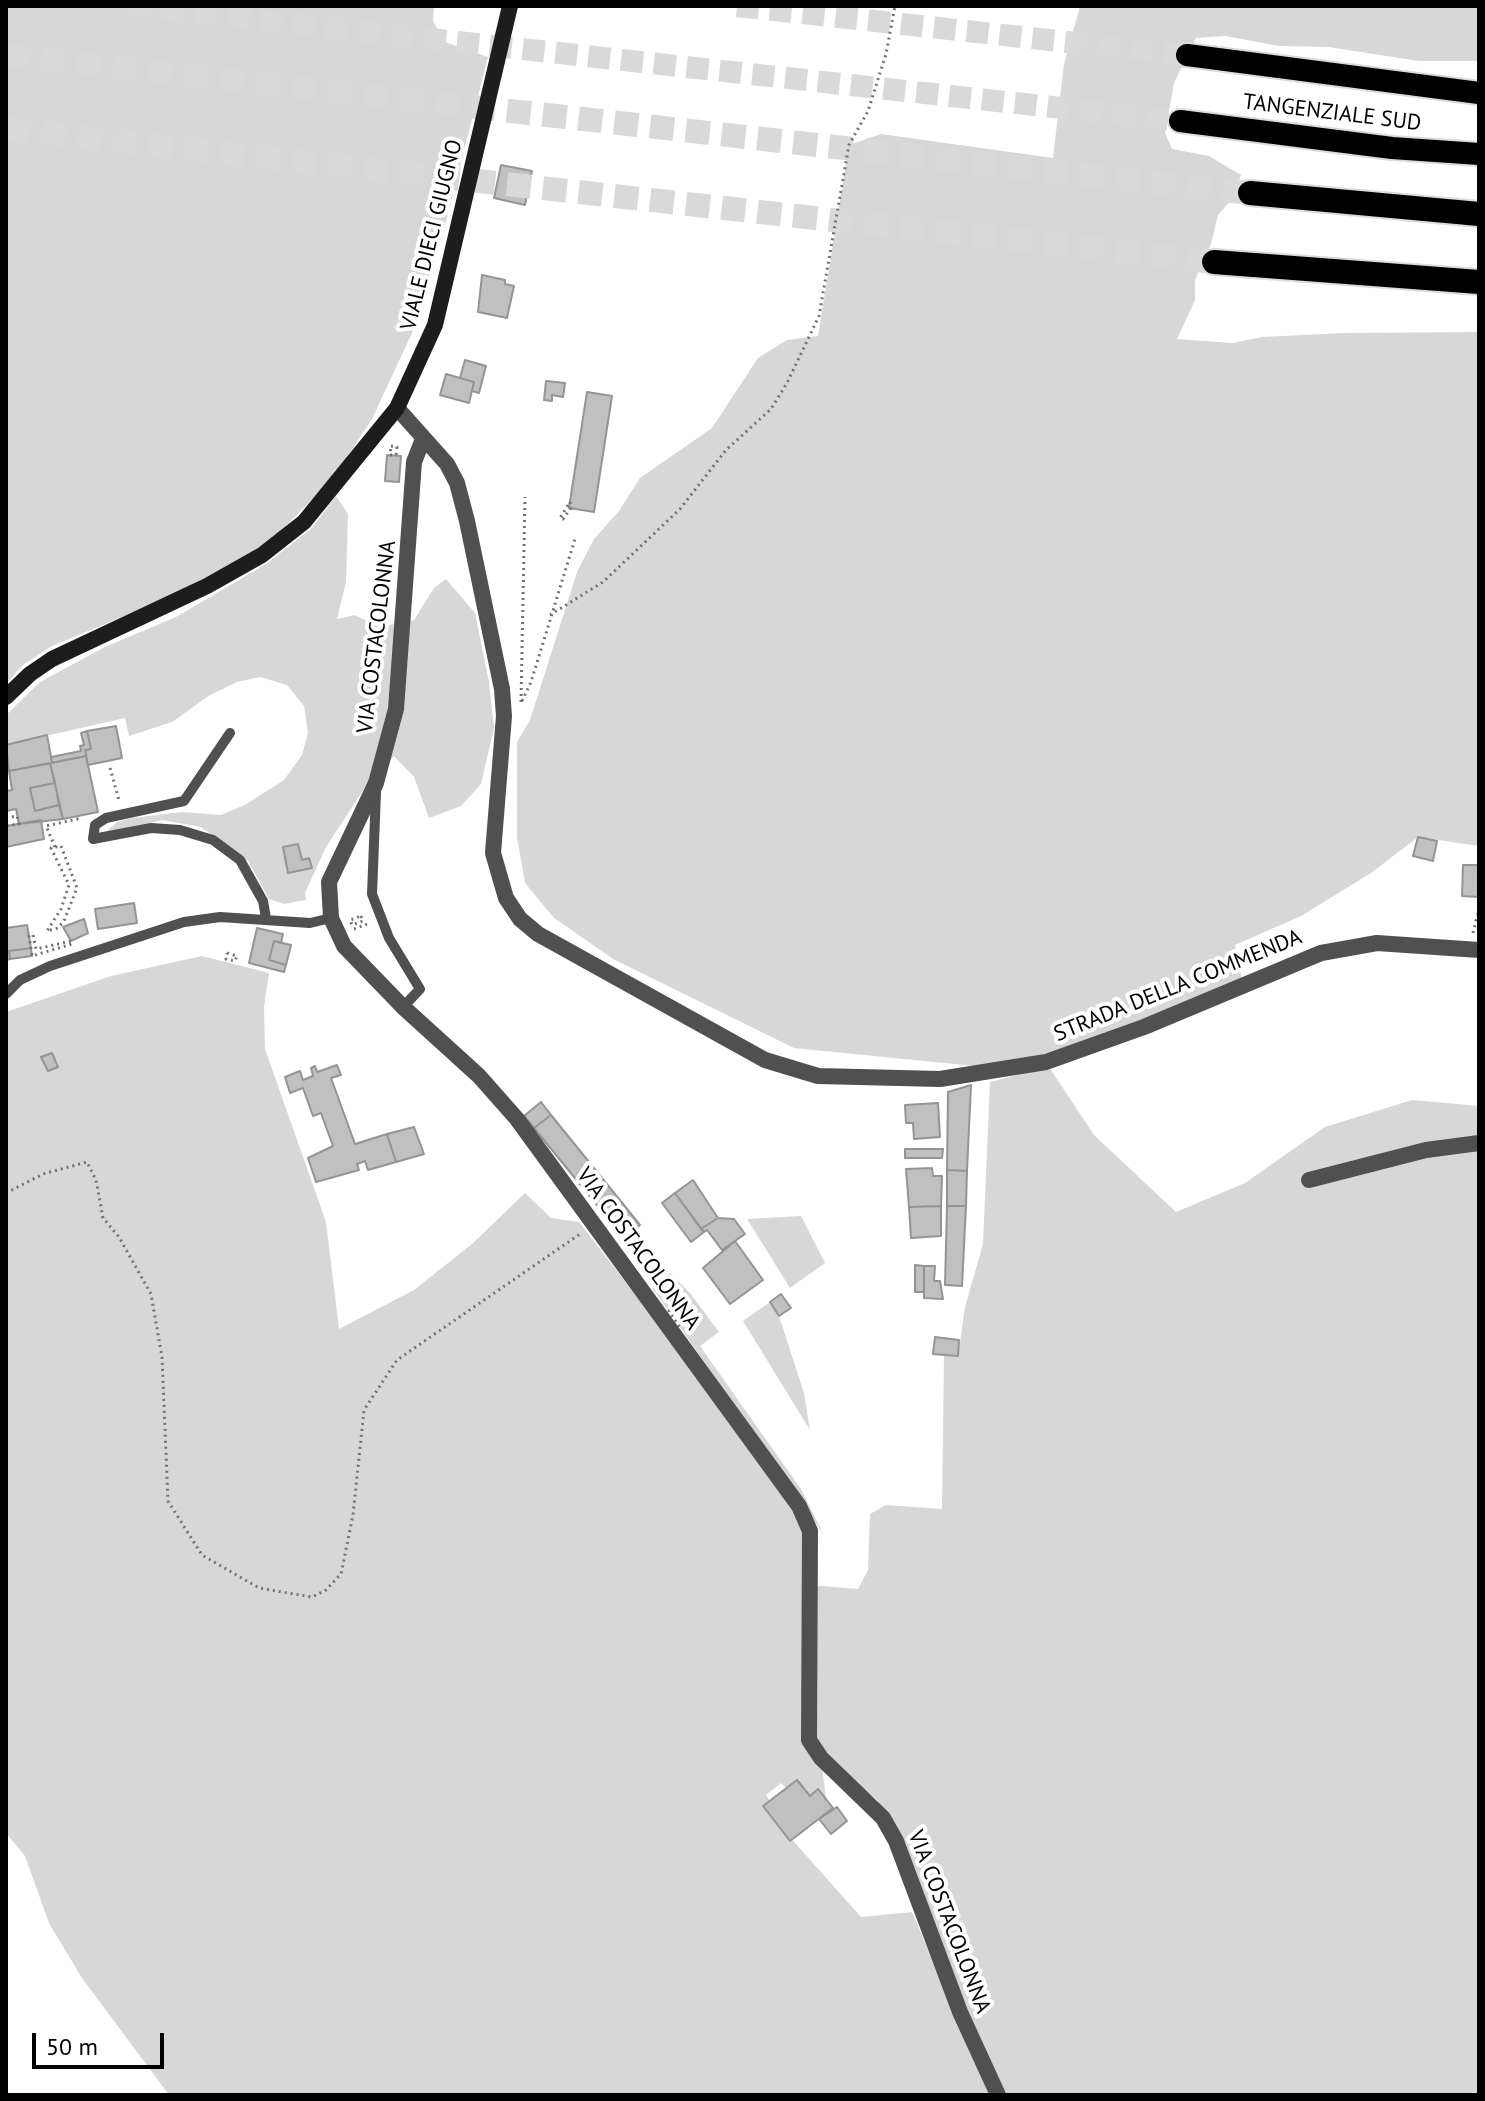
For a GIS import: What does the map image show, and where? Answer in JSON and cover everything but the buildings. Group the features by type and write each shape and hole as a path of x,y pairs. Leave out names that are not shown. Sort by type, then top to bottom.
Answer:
{"highway":[{"name":"TANGENZIALE SUD","path":"1187,55 1479,93"},
{"name":"TANGENZIALE SUD","path":"1180,121 1392,148 1479,154"},
{"path":"1250,193 1479,214"},
{"path":"1214,262 1479,282"}],"main road":[{"name":"VIALE DIECI GIUGNO","path":"6,697 30,674 52,659 207,586 262,555 304,522 397,408 435,325 510,6"}],"street":[{"name":"STRADA DELLA COMMENDA","path":"397,408 447,464 457,483 502,689 504,716 493,853 506,898 520,919 538,934 592,967 765,1060 818,1076 940,1079 1046,1062 1144,1027 1321,953 1377,943 1479,950"},
{"name":"VIA COSTACOLONNA","path":"423,439 414,462 396,709 376,783 329,882 331,918 344,946 403,1007 479,1076 517,1119 799,1506 810,1531 809,1740 821,1758 883,1818 896,1841 960,2012 998,2095"},
{"path":"1309,1180 1426,1150 1479,1143"}],"lane":[{"path":"230,733 184,801 95,825 93,839 151,828 180,830 213,840 240,860 263,901 266,918"},
{"path":"376,783 372,894 389,938 420,989 403,1007"},
{"path":"6,994 20,980 50,966 184,922 220,917 310,923 331,918"}],"path":[{"path":"550,615 603,582 680,509 726,450 771,409 787,383 819,316 849,145 868,111 886,54 895,6"},
{"path":"521,702 525,497"},
{"path":"504,716 521,702 531,682 575,539"},
{"path":"110,768 123,815"},
{"path":"6,818 17,816 19,824 6,826"},
{"path":"55,847 46,826 91,816"},
{"path":"61,846 77,888 64,921 58,928 47,931 61,909 69,885 51,848 55,847 61,846"},
{"path":"1479,910 1472,934 1479,935"},
{"path":"356,928 365,925"},
{"path":"33,935 36,949 71,941 72,944 32,956 29,936 33,935"},
{"path":"6,1193 43,1174 87,1162 96,1180 103,1218 119,1237 151,1294 162,1357 168,1501 202,1555 259,1588 312,1597 326,1590 341,1574 353,1515 364,1410 397,1360 593,1225"}],"shaded area":[{"path":"6,6 434,6 433,21 445,42 488,57 443,233 412,333 372,419 334,477 270,542 168,598 52,646 23,665 6,684"},
{"path":"1080,6 1479,6 1479,61 1419,61 1328,47 1279,46 1225,36 1196,38 1174,83 1165,133 1172,149 1209,156 1241,175 1231,200 1218,215 1211,244 1195,280 1195,300 1177,339 1232,343 1262,337 1343,333 1479,332 1479,846 1418,837 1371,873 1301,916 1235,945 1243,985 1046,1062 974,1066 794,1048 613,959 553,917 525,883 517,837 517,742 530,720 577,572 594,539 619,511 640,478 712,428 758,358 787,340 818,336 849,145 881,134 1053,158 1064,64"},
{"path":"336,496 348,514 346,582 337,619 355,615 379,627 414,620 434,588 446,579 475,613 489,682 494,728 481,784 461,806 429,818 414,777 394,756 368,783 326,847 305,893 306,900 284,904 269,899 248,861 201,827 162,820 105,833 117,822 133,818 182,812 221,815 245,805 284,780 302,755 308,733 304,706 287,685 260,677 237,682 210,695 172,722 129,736 125,718 6,745 6,715 40,682 105,647 176,617 266,564 312,528"},
{"path":"202,956 269,973 264,1007 265,1049 326,1222 339,1329 414,1290 472,1244 525,1193 551,1218 579,1222 799,1506 811,1585 858,1589 868,1570 870,1514 886,1505 942,1509 944,1355 958,1356 965,1307 983,1244 990,1082 1049,1067 1094,1135 1176,1212 1245,1183 1325,1127 1412,1100 1479,1106 1479,2095 1003,2095 981,2054 890,1820 876,1799 821,1758 826,1799 818,1790 810,1796 797,1780 786,1788 781,1783 766,1795 770,1801 763,1807 861,1917 912,1912 989,2095 169,2095 82,1978 49,1923 25,1856 6,1833 6,1012 111,976"},
{"path":"801,1216 825,1263 790,1288 747,1219"},
{"path":"670,1273 690,1293 719,1332 700,1346 801,1489 824,1535 680,1327 687,1321 677,1306 669,1311 652,1288"},
{"path":"770,1302 779,1316 804,1393 810,1430 743,1321"}],"tunnel":[{"path":"129,6 1180,121"},
{"path":"737,6 1187,55"},
{"path":"6,55 1250,193"},
{"path":"6,129 1214,262"}]}
